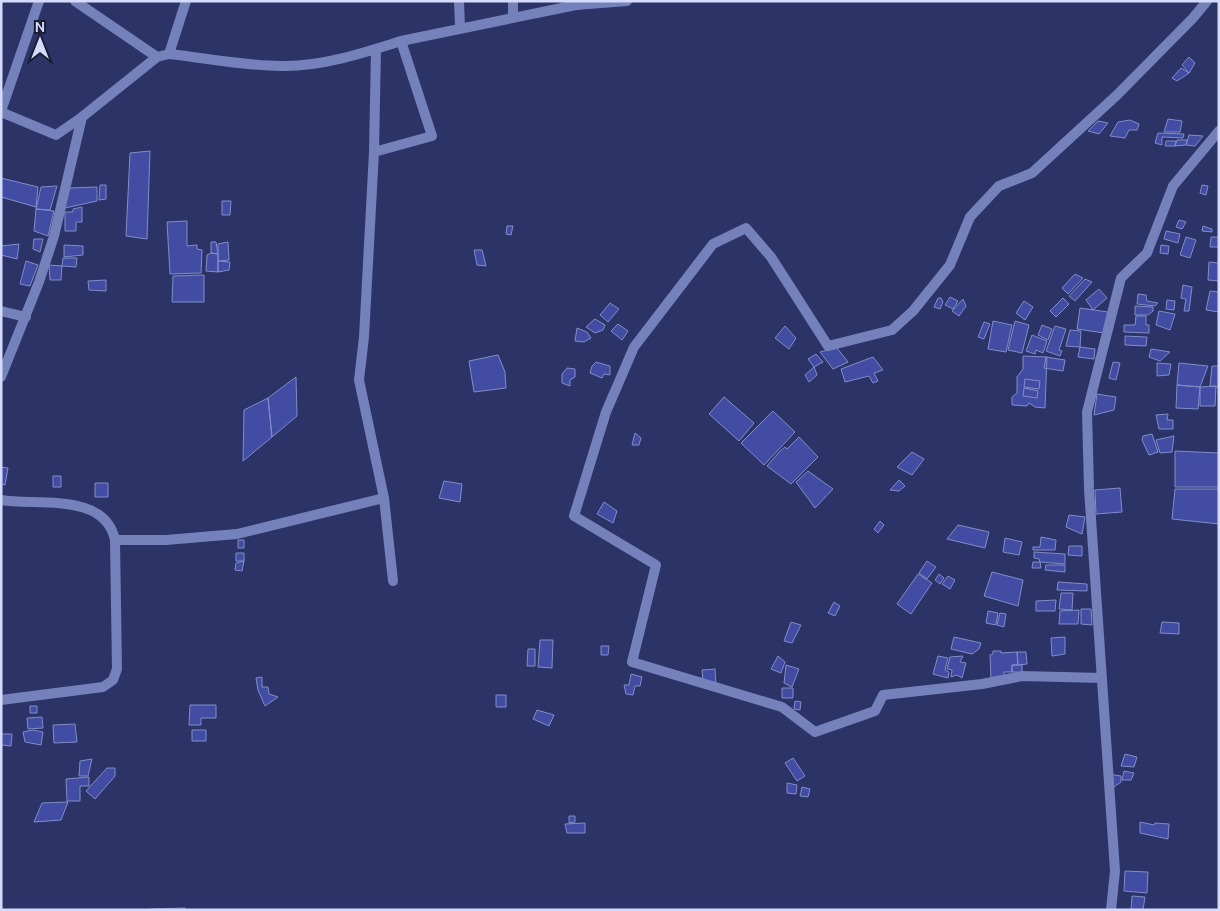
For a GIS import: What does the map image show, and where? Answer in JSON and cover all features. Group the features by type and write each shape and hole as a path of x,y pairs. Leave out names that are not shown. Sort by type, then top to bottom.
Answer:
{"street":[{"path":"39,1 1,111 56,135 82,117 157,57 169,54 282,66 321,61 568,4 627,1"},
{"path":"75,1 157,57"},
{"path":"169,54 186,1"},
{"path":"458,1 460,28"},
{"path":"512,18 513,1"},
{"path":"1102,678 1022,676 982,684 883,695 875,711 815,732 782,707 632,662 656,565 574,516 606,412 634,347 713,244 746,228 771,256 828,346 892,330 913,311 950,265 970,217 999,186 1032,173 1117,95 1193,18 1206,1"},
{"path":"374,152 432,136 401,41"},
{"path":"376,49 374,152 364,337 358,380 384,498 393,581"},
{"path":"1,377 26,316 54,236 64,197 75,136 82,117"},
{"path":"1110,910 1115,872 1089,489 1087,412 1122,278 1147,253 1173,186 1219,131"},
{"path":"1,311 26,316"},
{"path":"115,540 166,540 237,534 384,498"},
{"path":"1,500 84,508 103,516 112,528 115,540 117,669 113,680 103,686 1,700"}],"building":[{"path":"1189,57 1195,63 1189,73 1182,65"},
{"path":"1181,68 1189,73 1177,81 1172,78"},
{"path":"1168,119 1182,121 1180,132 1164,132"},
{"path":"1130,120 1139,124 1137,130 1129,130 1125,138 1110,136 1118,122"},
{"path":"1098,121 1108,123 1099,134 1088,131"},
{"path":"1158,133 1184,134 1183,138 1162,137 1162,145 1155,143"},
{"path":"1189,135 1203,136 1195,146 1186,145"},
{"path":"1177,140 1187,140 1186,145 1175,146"},
{"path":"1166,141 1176,141 1175,146 1165,146"},
{"path":"150,151 147,239 126,236 130,153"},
{"path":"1,178 38,187 36,207 1,197"},
{"path":"100,185 106,185 106,199 99,200"},
{"path":"1202,185 1208,186 1206,195 1200,193"},
{"path":"57,186 50,210 36,209 41,187"},
{"path":"97,187 97,201 65,208 69,188"},
{"path":"222,201 231,201 230,215 222,215"},
{"path":"82,207 82,222 76,222 76,231 65,231 65,212 73,212 73,209"},
{"path":"36,209 54,211 48,236 34,231"},
{"path":"1179,220 1186,222 1182,229 1176,227"},
{"path":"187,221 187,246 197,245 197,249 202,250 201,273 170,274 167,222"},
{"path":"507,226 513,226 511,235 506,234"},
{"path":"1203,226 1212,229 1212,232 1202,231"},
{"path":"1166,231 1180,234 1178,243 1164,239"},
{"path":"1186,237 1196,240 1190,258 1180,255"},
{"path":"1211,237 1219,237 1219,247 1210,247"},
{"path":"34,239 43,239 40,252 33,249"},
{"path":"211,242 216,242 218,254 211,253"},
{"path":"228,242 229,260 218,261 218,244"},
{"path":"19,244 17,259 1,255 1,246"},
{"path":"64,245 83,246 83,255 64,257"},
{"path":"1161,245 1169,246 1168,254 1160,253"},
{"path":"474,250 482,250 486,266 477,265"},
{"path":"211,253 218,254 218,272 206,271 207,255"},
{"path":"63,258 77,258 76,267 62,266"},
{"path":"26,261 38,265 30,286 20,284"},
{"path":"218,261 230,262 229,270 218,272"},
{"path":"1209,262 1219,263 1219,281 1208,280"},
{"path":"49,265 62,266 61,280 50,280"},
{"path":"1075,274 1083,278 1068,294 1062,288"},
{"path":"204,275 204,302 172,302 173,276"},
{"path":"1085,279 1092,282 1075,301 1069,296"},
{"path":"106,280 106,291 89,290 88,281"},
{"path":"1183,285 1192,287 1189,311 1184,311 1186,299 1181,298"},
{"path":"1099,289 1107,298 1093,310 1086,300"},
{"path":"1210,291 1219,292 1219,312 1206,310"},
{"path":"1138,294 1146,295 1147,301 1158,303 1155,306 1137,304"},
{"path":"950,297 958,301 953,309 945,305"},
{"path":"938,298 941,298 943,302 940,309 934,307"},
{"path":"1063,298 1069,304 1056,317 1050,311"},
{"path":"963,299 966,306 959,316 952,311"},
{"path":"1167,300 1175,301 1174,310 1166,309"},
{"path":"1024,301 1033,307 1025,320 1016,313"},
{"path":"610,303 619,309 608,322 600,315"},
{"path":"1135,306 1153,307 1153,311 1148,315 1135,315"},
{"path":"1080,308 1108,312 1104,333 1077,329"},
{"path":"1159,311 1175,314 1170,330 1156,325"},
{"path":"1136,316 1146,316 1146,325 1149,325 1149,333 1124,332 1124,325 1135,325"},
{"path":"595,319 605,325 603,330 595,333 586,327"},
{"path":"993,321 1012,325 1006,352 988,349"},
{"path":"1015,321 1029,325 1022,353 1008,350"},
{"path":"984,322 990,324 984,339 978,337"},
{"path":"618,324 628,331 622,340 611,331"},
{"path":"1042,325 1052,329 1048,340 1038,335"},
{"path":"785,326 796,338 789,349 775,338"},
{"path":"1055,326 1066,329 1059,350 1062,351 1060,356 1046,351"},
{"path":"577,328 587,332 591,338 584,342 575,341"},
{"path":"1070,330 1081,331 1080,347 1066,346"},
{"path":"1032,335 1047,341 1043,353 1036,350 1035,354 1026,351"},
{"path":"1125,336 1147,337 1146,346 1125,345"},
{"path":"1080,347 1095,349 1094,359 1078,357"},
{"path":"837,348 848,362 833,369 820,352"},
{"path":"1151,349 1170,352 1160,361 1149,357"},
{"path":"816,354 823,362 814,367 808,359"},
{"path":"498,355 505,372 506,388 474,392 469,361"},
{"path":"1023,356 1047,357 1045,408 1035,407 1029,403 1027,406 1012,405 1012,397 1017,393 1017,377 1023,369"},
{"path":"873,357 883,370 874,373 878,381 873,383 869,376 845,382 841,369"},
{"path":"1046,357 1065,360 1063,371 1044,368"},
{"path":"596,362 610,366 610,375 604,374 602,378 590,373 592,366"},
{"path":"1113,362 1120,363 1116,380 1109,378"},
{"path":"1157,363 1171,364 1169,375 1157,376"},
{"path":"1179,363 1208,366 1200,387 1177,385"},
{"path":"1212,366 1219,366 1219,387 1210,386"},
{"path":"814,367 817,375 809,382 805,375"},
{"path":"567,368 575,369 575,377 570,380 570,386 562,383 562,374"},
{"path":"296,377 297,416 272,437 268,398"},
{"path":"1025,379 1040,381 1039,389 1024,387"},
{"path":"1177,385 1200,387 1198,409 1176,408"},
{"path":"1216,386 1215,406 1200,406 1200,387"},
{"path":"1024,388 1038,391 1037,398 1023,396"},
{"path":"1097,394 1116,397 1114,410 1094,415"},
{"path":"724,397 754,423 739,441 709,414"},
{"path":"268,398 272,437 243,461 244,410"},
{"path":"773,411 795,432 764,465 741,443"},
{"path":"1168,414 1167,420 1173,420 1173,429 1159,429 1156,415"},
{"path":"635,433 641,438 639,445 632,445"},
{"path":"1152,434 1158,452 1149,455 1142,440 1143,436"},
{"path":"1174,436 1172,452 1160,453 1156,440"},
{"path":"799,437 818,457 791,484 767,466 780,451 785,447 787,449"},
{"path":"1175,451 1219,453 1219,487 1175,487"},
{"path":"912,452 924,459 912,475 897,467"},
{"path":"1,467 8,468 5,485 1,484"},
{"path":"808,471 833,489 815,508 796,482"},
{"path":"53,476 61,476 61,487 53,487"},
{"path":"899,480 905,486 899,491 890,490"},
{"path":"444,481 462,484 460,502 439,498"},
{"path":"95,483 108,483 108,497 95,497"},
{"path":"1120,488 1122,512 1096,514 1095,490"},
{"path":"1175,489 1219,489 1219,524 1172,519"},
{"path":"604,502 617,511 613,523 597,514"},
{"path":"1069,515 1085,517 1082,534 1066,527"},
{"path":"880,521 884,525 878,533 874,529"},
{"path":"958,525 989,532 985,548 947,539"},
{"path":"1041,537 1056,540 1055,550 1033,550 1033,547 1040,547"},
{"path":"1005,538 1022,542 1019,555 1003,552"},
{"path":"238,540 244,540 244,548 238,548"},
{"path":"1069,546 1082,546 1082,556 1068,555"},
{"path":"1034,552 1065,554 1065,564 1040,562 1039,559 1034,558"},
{"path":"236,553 244,553 244,561 236,561"},
{"path":"244,561 242,571 235,570 236,563"},
{"path":"927,561 936,567 927,579 919,573"},
{"path":"1033,562 1040,562 1041,568 1032,568"},
{"path":"1046,565 1065,565 1065,572 1045,570"},
{"path":"992,572 1023,580 1018,606 984,596"},
{"path":"918,574 932,583 911,614 897,604"},
{"path":"939,574 944,578 940,584 935,580"},
{"path":"948,576 955,580 950,589 942,584"},
{"path":"1058,582 1087,584 1087,591 1057,590"},
{"path":"1061,593 1073,593 1072,610 1059,609"},
{"path":"1056,600 1055,611 1036,611 1036,601"},
{"path":"834,602 840,606 835,616 828,613"},
{"path":"1081,609 1091,609 1092,625 1081,624"},
{"path":"1079,610 1078,624 1059,624 1060,611"},
{"path":"988,611 998,613 996,625 986,623"},
{"path":"1000,613 1006,614 1004,627 997,625"},
{"path":"791,622 801,625 792,643 784,641"},
{"path":"1162,622 1179,623 1179,634 1160,633"},
{"path":"954,637 981,643 979,649 972,654 951,649"},
{"path":"1065,637 1065,654 1052,656 1051,638"},
{"path":"540,640 553,640 552,668 538,667"},
{"path":"601,646 609,646 608,655 601,655"},
{"path":"528,649 535,649 535,666 527,666"},
{"path":"993,651 1001,651 1001,653 1017,652 1018,665 1012,665 1012,672 1004,672 1005,678 991,679 990,655 993,654"},
{"path":"1017,652 1026,652 1027,664 1018,665"},
{"path":"778,656 785,662 781,673 771,669"},
{"path":"938,656 948,658 945,670 949,672 948,678 933,674"},
{"path":"963,656 960,662 966,663 962,678 957,675 951,677 952,670 947,669 950,657"},
{"path":"786,665 799,669 792,687 784,683"},
{"path":"1012,665 1022,665 1022,676 1017,676 1017,672 1012,672"},
{"path":"715,669 716,685 703,682 702,670"},
{"path":"631,674 642,677 640,686 635,686 633,695 626,694 624,685 629,685"},
{"path":"262,677 262,687 268,687 269,694 278,697 265,706 258,690 256,678"},
{"path":"782,688 793,688 793,698 782,698"},
{"path":"496,695 506,695 506,707 496,707"},
{"path":"795,701 801,702 800,710 794,709"},
{"path":"190,705 216,705 216,718 201,718 201,725 189,725"},
{"path":"30,706 37,706 37,713 30,713"},
{"path":"537,710 554,715 549,726 533,719"},
{"path":"42,717 43,728 28,729 27,718"},
{"path":"75,724 77,742 54,743 53,725"},
{"path":"33,730 43,732 41,745 25,742 23,732"},
{"path":"192,730 206,730 206,741 192,741"},
{"path":"1,734 12,734 11,746 1,745"},
{"path":"1125,754 1137,757 1134,767 1121,766"},
{"path":"793,758 805,776 797,781 785,763"},
{"path":"92,759 88,776 79,776 80,761"},
{"path":"107,768 115,768 115,776 95,799 86,791"},
{"path":"1124,771 1134,773 1131,780 1122,780"},
{"path":"1107,774 1121,776 1121,782 1114,787 1107,785"},
{"path":"89,777 89,786 80,786 80,801 67,801 66,779"},
{"path":"787,783 797,785 796,794 787,793"},
{"path":"802,787 810,789 808,797 800,796"},
{"path":"68,802 61,820 34,822 42,803"},
{"path":"569,816 575,816 575,822 569,823"},
{"path":"1140,822 1154,825 1155,823 1169,824 1168,839 1140,833"},
{"path":"585,823 585,833 567,833 565,824"},
{"path":"1125,871 1148,872 1147,893 1124,891"},
{"path":"1132,896 1145,897 1143,910 1131,910"},
{"path":"185,908 185,910 150,910 150,909"}]}
